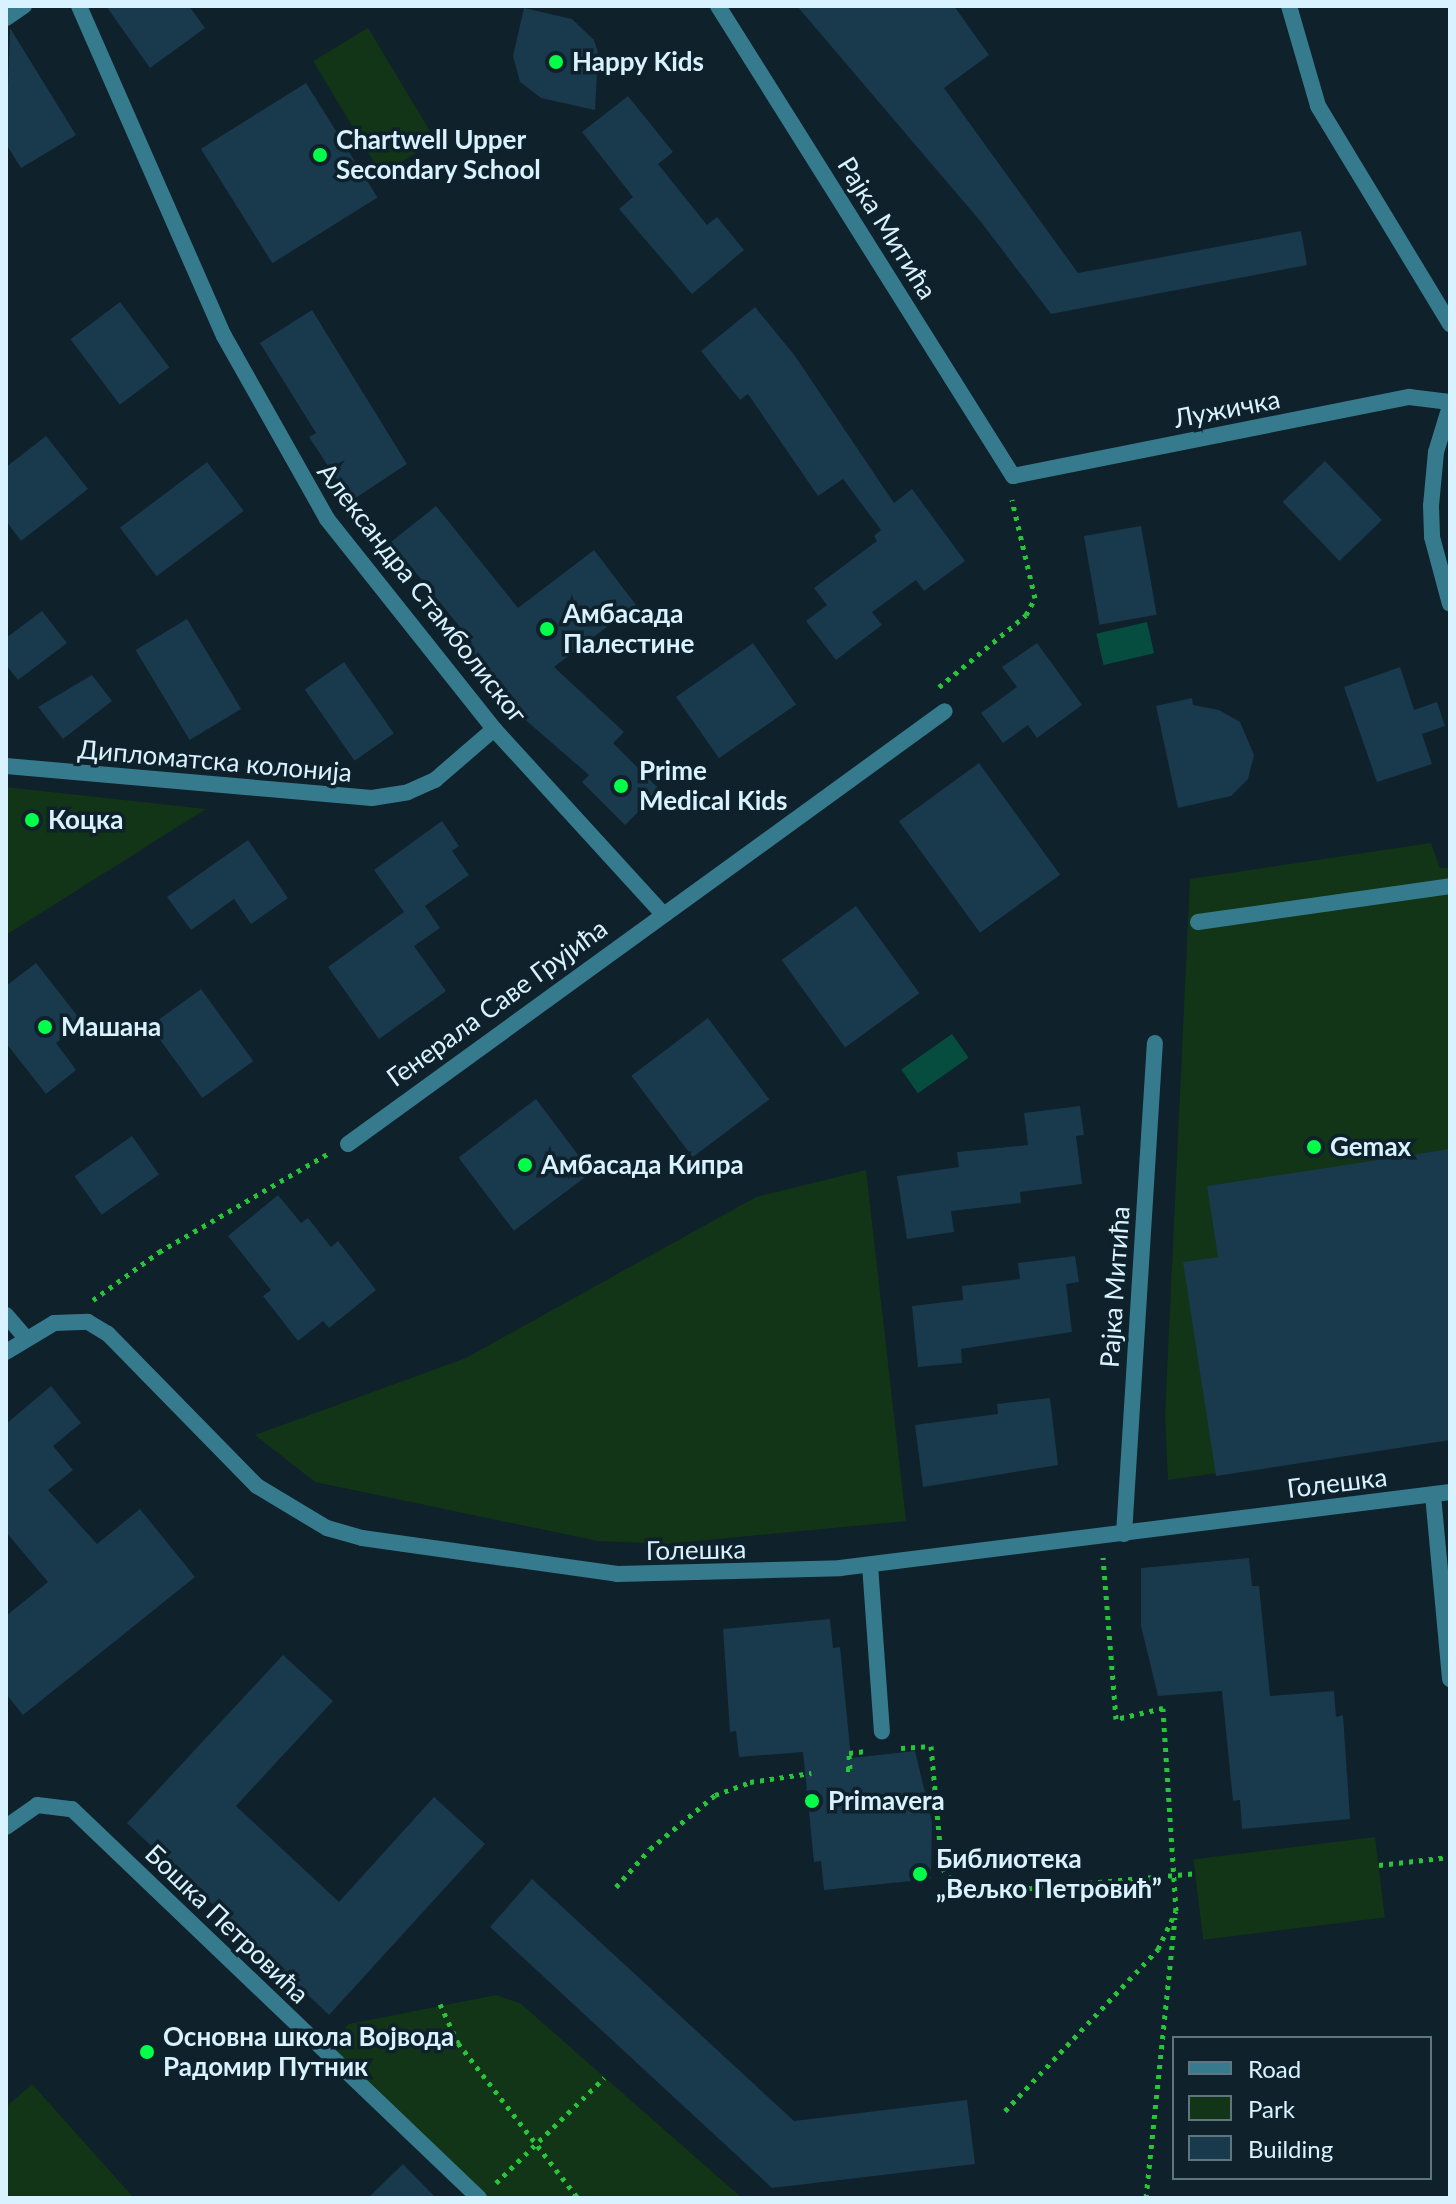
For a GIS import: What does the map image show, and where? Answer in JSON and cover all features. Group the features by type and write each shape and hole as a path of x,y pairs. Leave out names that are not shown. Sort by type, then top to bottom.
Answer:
{"street":[{"path":"6,18 24,6"},
{"name":"Александра Стамболиског","path":"79,6 224,336 298,474 327,519 494,729 661,912"},
{"name":"Рајка Митића","path":"718,6 1010,482"},
{"path":"1289,6 1318,106 1450,324"},
{"name":"Лужичка","path":"1010,482 1409,397 1430,396 1450,404"},
{"path":"1450,404 1436,452 1431,506 1432,537 1450,604"},
{"name":"Генерала Саве Грујића","path":"348,1144 661,912 945,711"},
{"name":"Дипломатска колонија","path":"6,766 372,798 408,792 435,780 494,729"},
{"path":"1198,922 1450,886"},
{"name":"Рајка Митића","path":"1124,1534 1155,1043"},
{"path":"6,1315 25,1337"},
{"path":"6,1352 25,1337 70,1321"},
{"name":"Голешка","path":"70,1321 88,1322 108,1334 257,1486 327,1528 362,1538 617,1574 712,1576 870,1565 1442,1494"},
{"path":"1442,1494 1450,1679"},
{"path":"870,1565 882,1732"},
{"name":"Бошка Петровића","path":"6,1827 37,1805 72,1809 485,2193"}],"path":[{"path":"945,711 933,692 1026,615 1035,598 1019,512 1010,482"},
{"path":"70,1321 159,1252 348,1144"},
{"path":"1100,1537 1116,1719 1163,1708 1177,1876 1146,2196"},
{"path":"866,1751 864,1735 882,1732"},
{"path":"892,1749 931,1746 942,1868 954,1883 999,1891 1195,1873"},
{"path":"846,1769 850,1769 849,1753 879,1750"},
{"path":"616,1887 650,1849 715,1795 750,1782 811,1773"},
{"path":"1379,1865 1450,1857"},
{"path":"1005,2111 1158,1949 1176,1911"},
{"path":"440,2004 458,2043 578,2198"},
{"path":"485,2193 604,2078"}],"green space":[{"path":"368,28 436,141 381,174 313,61"},
{"path":"6,787 206,809 6,935"},
{"name":"Gemax","path":"1431,843 1440,868 1450,868 1450,1440 1168,1480 1165,1416 1190,879"},
{"path":"866,1170 906,1521 666,1544 598,1541 315,1482 255,1435 466,1358 756,1197"},
{"path":"1375,1837 1385,1917 1203,1940 1193,1859"},
{"path":"496,1995 520,2003 742,2198 479,2198 323,2049 349,2024"},
{"path":"32,2084 134,2198 6,2198 6,2107"}],"shaded area":[{"path":"1147,622 1154,653 1104,665 1096,634"},
{"path":"952,1034 969,1058 918,1093 901,1070"}],"building":[{"path":"106,6 189,6 205,28 150,68"},
{"path":"797,6 954,6 989,55 944,88 1078,273 1301,231 1307,265 1051,314 981,222"},
{"name":"Happy Kids","path":"524,8 572,19 594,40 598,53 595,110 541,98 520,82 513,56"},
{"path":"10,28 76,135 21,168 6,144"},
{"path":"306,83 378,197 272,263 201,149"},
{"path":"628,96 673,152 658,164 707,225 717,217 744,250 692,294 619,209 633,197 582,132"},
{"path":"120,302 169,367 120,405 70,339"},
{"path":"755,307 795,356 894,503 912,489 965,561 924,591 916,580 872,612 882,625 836,660 806,621 827,605 814,588 877,541 874,536 881,530 843,479 818,496 748,394 740,400 701,351"},
{"path":"312,310 407,464 351,501 309,437 316,433 260,343"},
{"path":"46,436 88,489 21,541 6,521 6,467"},
{"path":"1325,461 1382,520 1340,561 1283,502"},
{"path":"207,462 244,511 157,576 120,528"},
{"path":"436,506 518,608 594,550 636,605 554,667 624,732 613,743 660,790 625,825 582,782 589,775 506,703 464,648 472,642 391,542"},
{"path":"1141,526 1157,615 1100,625 1084,536"},
{"path":"42,611 67,643 18,680 6,665 6,638"},
{"path":"187,619 241,709 190,740 136,650"},
{"path":"753,643 796,704 719,758 676,697"},
{"path":"1037,643 1082,705 1037,738 1028,725 1003,743 981,713 1017,687 1002,667"},
{"path":"344,662 394,733 355,761 305,690"},
{"path":"1400,667 1414,710 1437,702 1445,726 1422,734 1432,764 1377,782 1344,687"},
{"path":"92,675 112,701 63,739 38,707"},
{"path":"1192,698 1193,705 1219,710 1240,722 1254,755 1248,779 1231,796 1178,808 1156,706"},
{"path":"979,763 1060,875 980,933 899,821"},
{"path":"442,821 459,846 452,851 469,875 425,906 440,928 414,946 446,991 379,1039 328,967 404,912 374,870"},
{"path":"248,840 288,898 251,924 234,899 191,930 167,897"},
{"path":"856,906 919,993 845,1047 782,960"},
{"name":"Машана","path":"36,963 83,1023 56,1043 76,1070 46,1094 6,1043 6,986"},
{"path":"201,989 253,1061 202,1098 150,1026"},
{"path":"708,1018 769,1099 693,1157 631,1076"},
{"name":"Амбасада Кипра","path":"536,1099 591,1172 514,1231 459,1157"},
{"path":"1080,1106 1084,1135 1076,1136 1082,1184 1020,1192 1021,1203 951,1211 954,1232 907,1239 897,1176 959,1167 957,1152 1028,1145 1024,1113"},
{"path":"132,1136 159,1175 102,1215 75,1176"},
{"path":"1450,1149 1450,1440 1216,1476 1183,1262 1218,1257 1207,1186"},
{"path":"278,1195 301,1223 308,1218 331,1247 338,1241 376,1290 329,1328 323,1321 298,1341 263,1296 271,1290 228,1236"},
{"path":"1075,1256 1079,1282 1066,1284 1072,1332 961,1349 962,1363 918,1367 912,1306 963,1300 962,1286 1020,1279 1018,1263"},
{"path":"51,1386 81,1423 53,1446 73,1470 48,1490 97,1544 140,1509 195,1577 23,1715 6,1694 6,1616 48,1582 6,1532 6,1424"},
{"path":"1050,1398 1058,1465 923,1487 915,1425 998,1414 997,1404"},
{"path":"1249,1558 1252,1586 1259,1586 1270,1696 1334,1691 1336,1717 1343,1715 1350,1819 1242,1829 1240,1800 1233,1801 1222,1691 1158,1696 1141,1626 1141,1568"},
{"path":"830,1619 833,1648 840,1647 851,1758 915,1751 932,1822 931,1879 824,1890 821,1861 814,1862 803,1752 739,1757 736,1731 730,1732 723,1629"},
{"path":"283,1655 333,1701 236,1806 339,1902 434,1797 485,1844 329,2015 127,1823"},
{"path":"532,1879 794,2121 967,2100 975,2164 772,2188 490,1927"},
{"path":"403,2164 436,2198 368,2198"}],"place":[{"name":"Happy Kids","path":"556,62"},
{"name":"Chartwell Upper Secondary School","path":"320,155"},
{"name":"Амбасада Палестине","path":"547,629"},
{"name":"Prime Medical Kids","path":"621,786"},
{"name":"Коцка","path":"32,820"},
{"name":"Машана","path":"45,1027"},
{"name":"Gemax","path":"1314,1147"},
{"name":"Амбасада Кипра","path":"525,1165"},
{"name":"Primavera","path":"812,1801"},
{"name":"Библиотека „Вељко Петровић”","path":"920,1874"},
{"name":"Основна школа Војвода Радомир Путник","path":"147,2052"}]}
